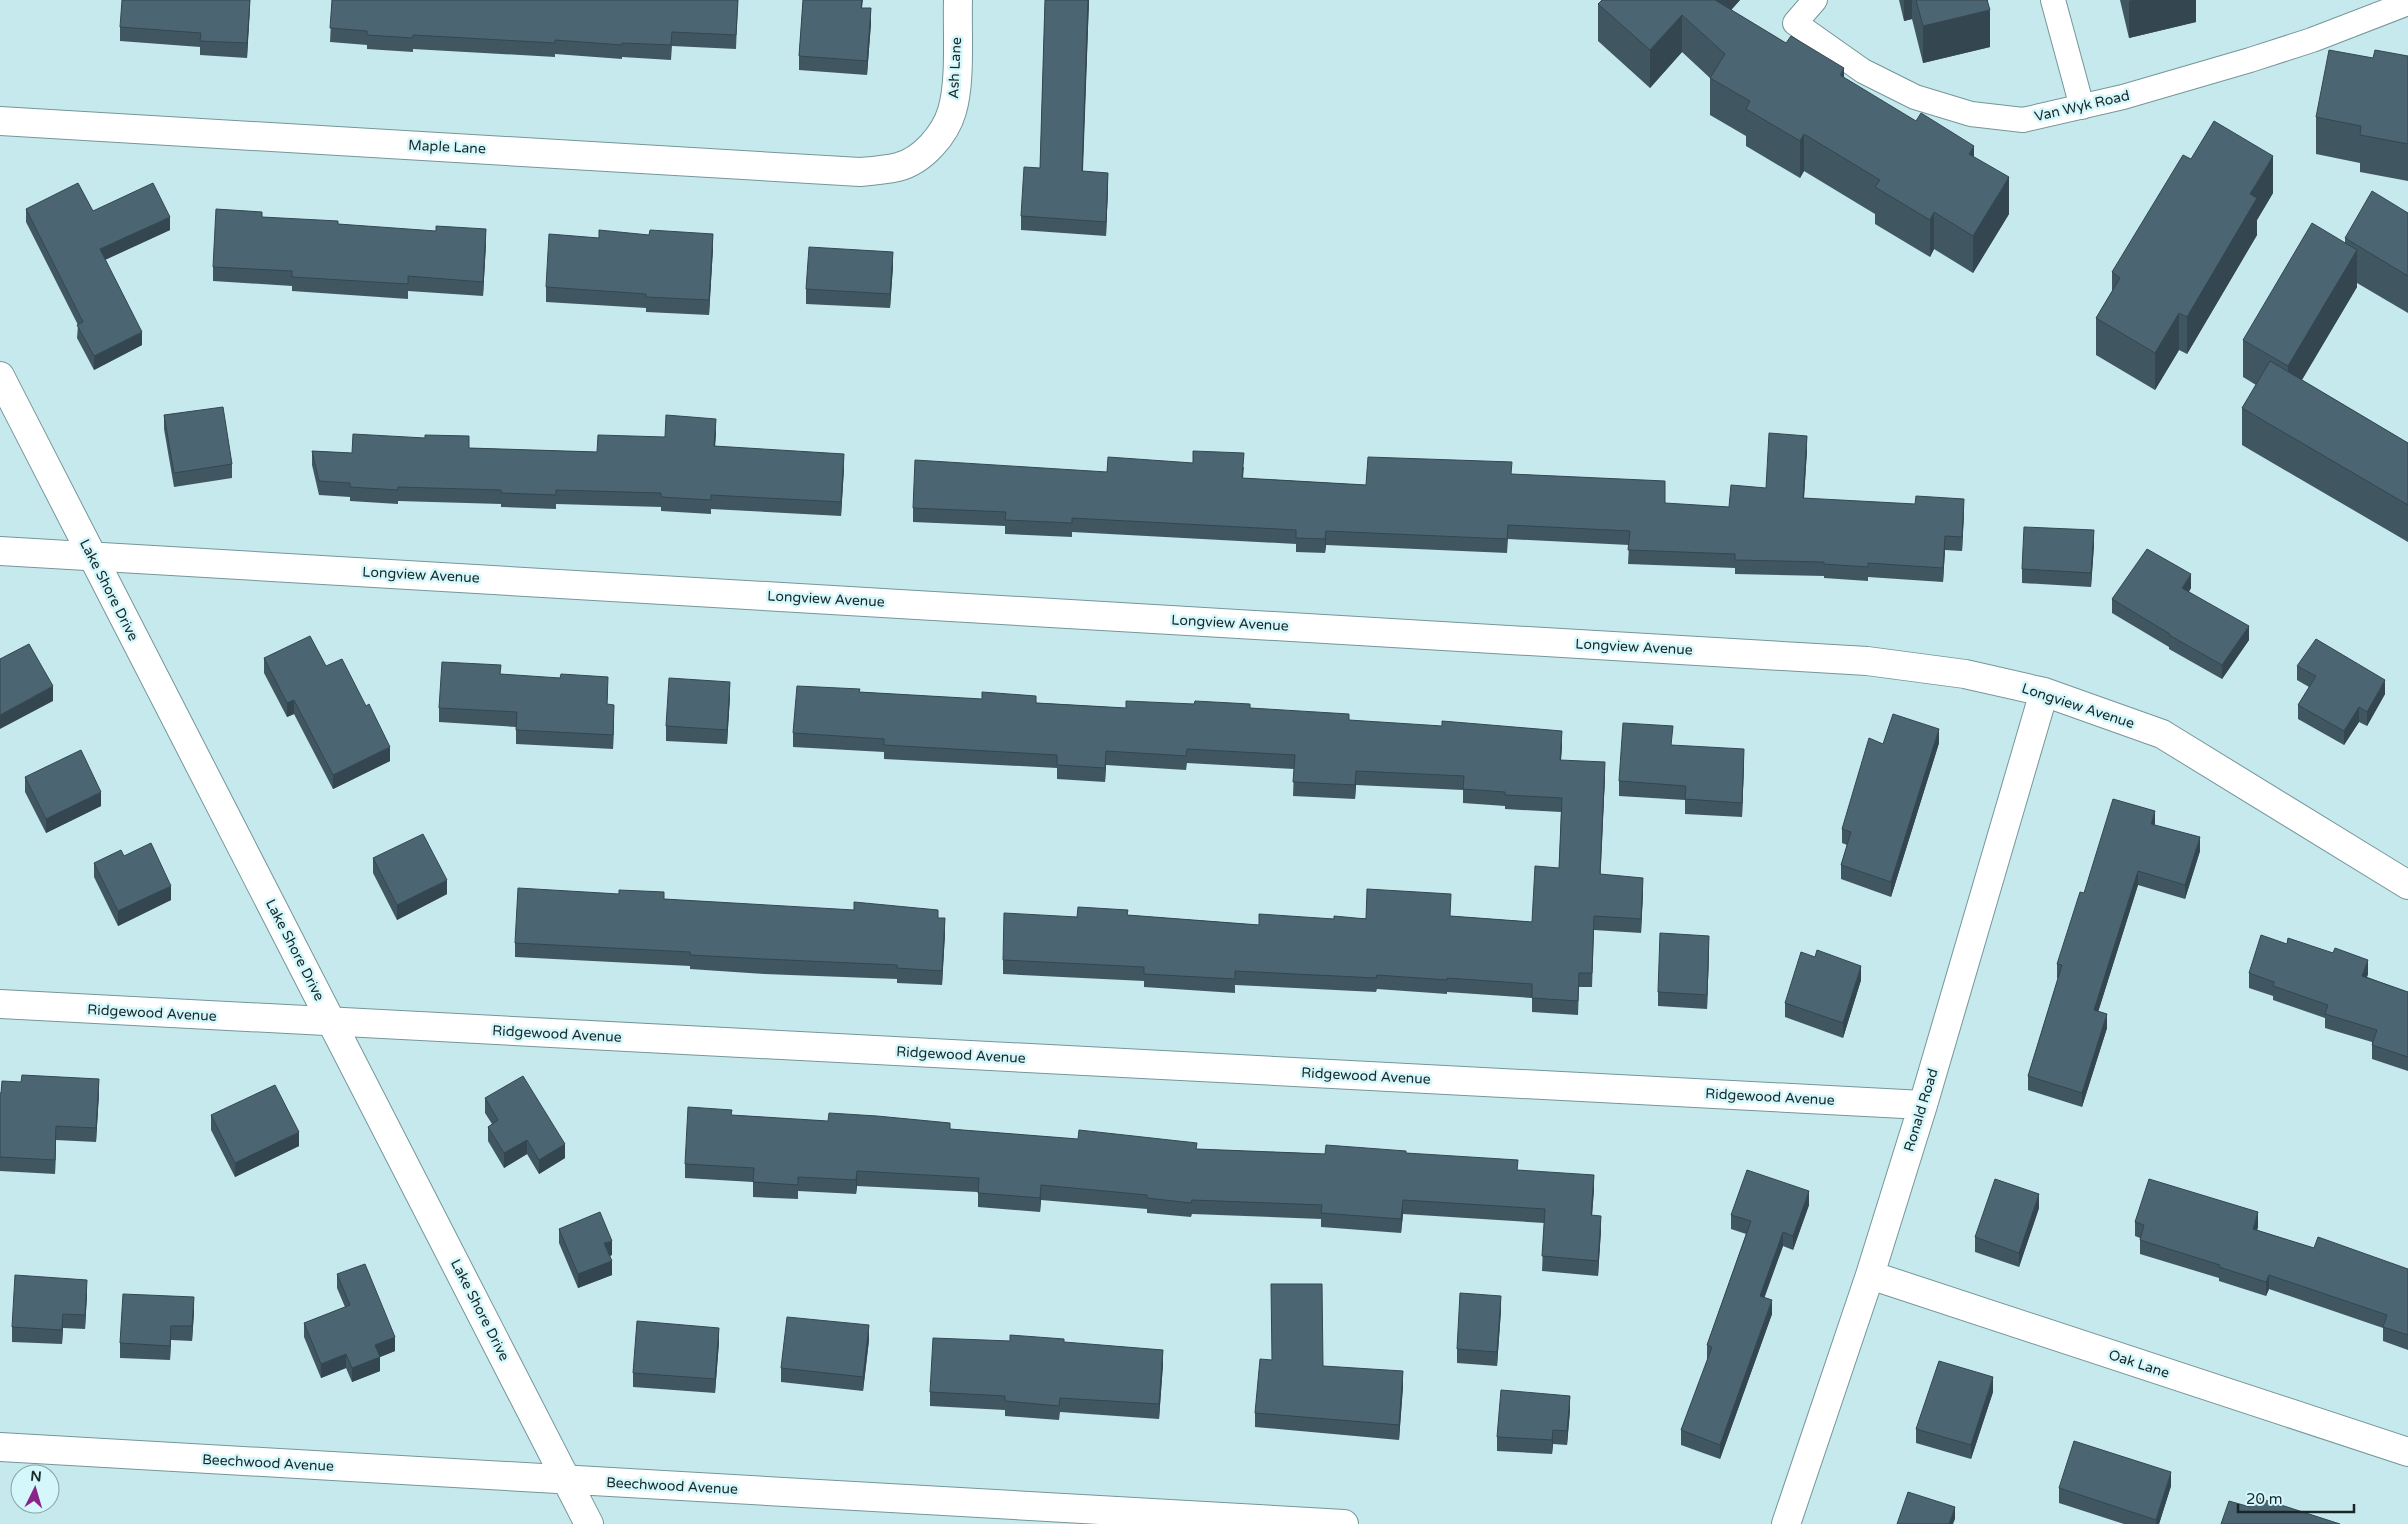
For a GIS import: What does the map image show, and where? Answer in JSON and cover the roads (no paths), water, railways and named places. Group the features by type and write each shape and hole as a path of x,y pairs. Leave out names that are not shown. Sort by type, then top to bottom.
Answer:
{"street":[{"name":"Ash Lane","path":"893,168 899,167 922,154 941,135 952,112 956,85 958,0"},
{"name":"Maple Lane","path":"0,120 860,172 893,168"},
{"name":"Lake Shore Drive","path":"0,376 90,556 334,1023 589,1524"},
{"name":"Longview Avenue","path":"0,551 1867,661 1965,674 2044,692 2162,734 2408,884"},
{"name":"Ronald Road","path":"1786,1524 1870,1275 1923,1105 2044,692"},
{"name":"Ridgewood Avenue","path":"0,1004 1923,1105"},
{"name":"Oak Lane","path":"1870,1275 2408,1452"},
{"name":"Beechwood Avenue","path":"0,1448 1344,1524"}],"lane":[{"name":"Van Wyk Road","path":"1816,0 1795,23 1863,70 1916,96 1970,114 2023,120 2123,97 2312,40 2408,3"},
{"path":"2053,0 2082,107"}]}
